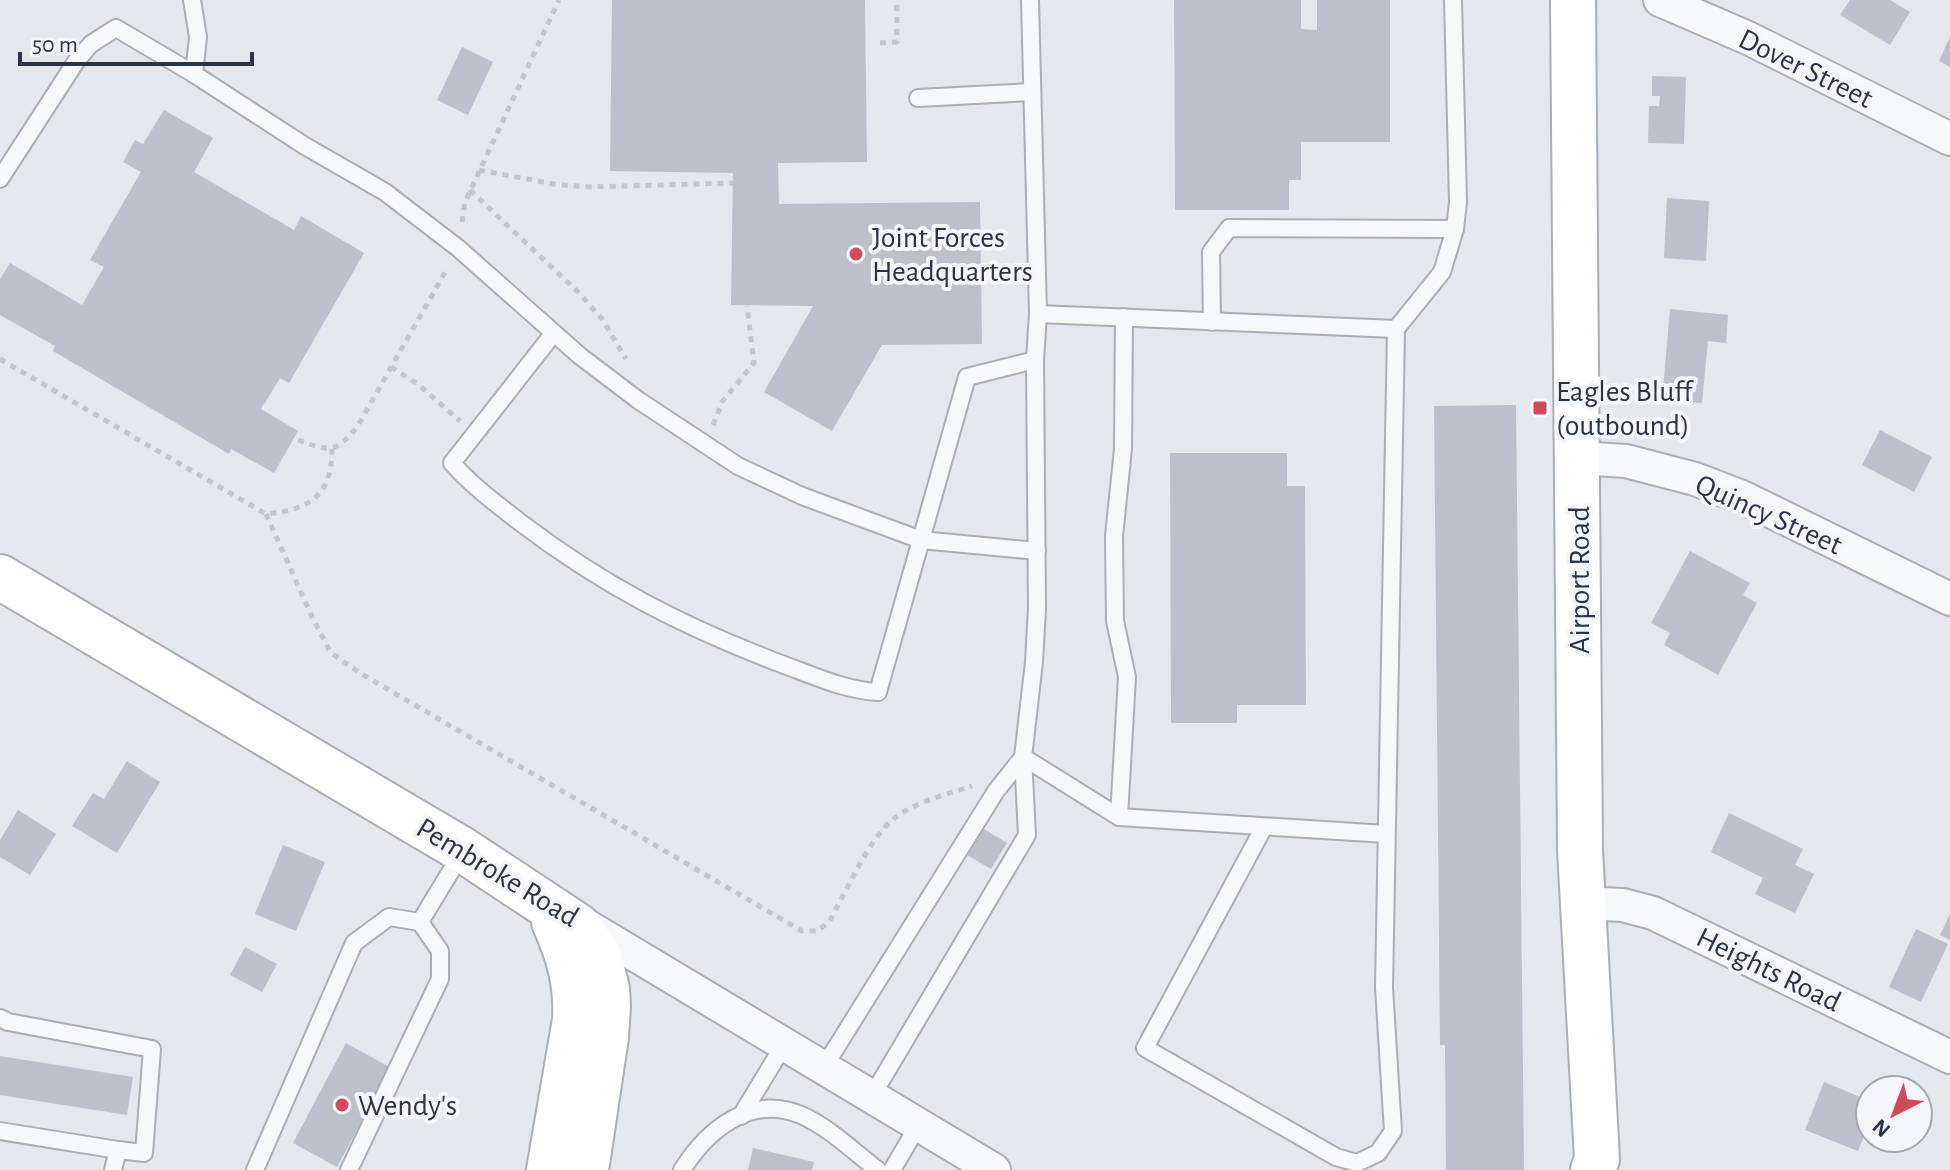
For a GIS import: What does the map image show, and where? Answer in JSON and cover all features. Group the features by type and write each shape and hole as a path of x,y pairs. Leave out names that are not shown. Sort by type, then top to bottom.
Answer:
{"street":[{"name":"Airport Road","path":"1573,0 1582,903 1599,1166"},
{"name":"Dover Street","path":"1660,0 1748,38 1950,139"},
{"name":"Quincy Street","path":"1578,458 1626,461 1695,479 1742,497 1950,599"},
{"name":"Pembroke Road","path":"0,577 463,850 994,1170"},
{"path":"540,899 562,940 574,978 576,999 589,1036 586,1170"},
{"name":"Heights Road","path":"1582,903 1623,905 1653,913 1950,1057"},
{"path":"549,1170 589,1036"}],"lane":[{"path":"192,0 198,37 194,74"},
{"path":"872,1096 1027,835 1023,757 1034,662 1037,551 1035,360 1038,314 1030,0"},
{"path":"1264,827 1145,1048 1336,1157 1357,1163 1378,1153 1393,1131 1384,988 1396,329 1442,272 1455,229 1458,202 1453,0"},
{"path":"0,179 77,60 91,44 116,28 385,192 458,248 553,334 638,400 738,466 802,496 921,540 1037,551"},
{"path":"918,98 1032,92"},
{"path":"1212,322 1211,252 1229,228 1455,229"},
{"path":"1038,314 1396,329"},
{"path":"1119,817 1127,677 1115,621 1114,536 1123,449 1124,317"},
{"path":"553,334 452,463 471,484 553,547 629,596 706,635 851,690 878,692 967,377 1035,360"},
{"path":"1023,757 1119,817 1386,834"},
{"path":"824,1067 996,791 1023,757"},
{"path":"420,922 463,850"},
{"path":"255,1170 354,943 389,917 420,922 440,951 440,979 349,1170"},
{"path":"0,1018 152,1049 144,1153 0,1131"},
{"path":"741,1116 785,1043"},
{"path":"682,1170 696,1148 724,1122 763,1107 801,1115 878,1170"},
{"path":"892,1170 919,1124"},
{"path":"113,1170 118,1150"}],"path":[{"path":"880,43 897,42 897,0"},
{"path":"479,170 589,187 733,183"},
{"path":"470,190 580,294 602,319 630,366"},
{"path":"701,420 712,427 722,402 754,363 747,306"},
{"path":"0,359 266,514 331,653 360,673 802,931 817,931 829,922 878,836 892,820 924,801 976,785 996,791"},
{"path":"391,367 437,401"},
{"path":"266,514 311,503 323,492 332,461 332,449"}],"building":[{"name":"Joint Forces Headquarters","path":"612,0 865,0 867,162 778,163 779,204 980,202 982,344 882,345 832,431 764,392 813,306 731,305 733,173 610,171"},
{"path":"1174,0 1301,0 1301,29 1317,30 1317,0 1390,0 1390,142 1301,142 1301,180 1289,180 1289,210 1175,210"},
{"path":"1850,0 1890,0 1910,12 1890,45 1840,15"},
{"path":"1950,37 1950,67 1939,61"},
{"path":"462,47 493,62 468,115 437,100"},
{"path":"1652,76 1686,77 1684,144 1648,143 1649,106 1659,106 1660,96 1652,96"},
{"path":"164,110 213,138 194,172 294,230 301,216 364,253 289,383 280,378 261,409 298,431 274,473 231,449 229,454 53,351 55,346 0,315 0,279 10,263 82,305 104,267 90,260 141,172 123,162 135,140 143,144"},
{"path":"1667,198 1709,201 1706,261 1664,258"},
{"path":"1670,309 1728,315 1726,343 1708,341 1702,403 1662,400"},
{"path":"1516,405 1524,1170 1446,1170 1445,1045 1440,1045 1434,406"},
{"path":"1880,430 1932,457 1914,492 1862,465"},
{"path":"1170,453 1287,453 1287,486 1305,486 1306,705 1237,705 1237,723 1171,723"},
{"path":"1690,551 1750,583 1743,595 1757,603 1718,675 1664,645 1670,633 1651,623"},
{"path":"127,761 160,782 117,853 72,826 93,793 104,799"},
{"path":"18,810 56,834 30,875 0,857 0,840"},
{"path":"1729,813 1803,849 1795,865 1814,874 1795,913 1755,894 1763,878 1711,852"},
{"path":"984,829 1007,843 991,869 967,855"},
{"path":"283,845 325,862 296,931 255,914"},
{"path":"1950,914 1950,940 1940,935"},
{"path":"1916,929 1948,944 1921,1002 1889,987"},
{"path":"245,947 277,964 262,992 230,975"},
{"name":"Wendy's","path":"346,1043 391,1068 337,1167 293,1143"},
{"path":"0,1056 133,1077 127,1115 0,1095"},
{"path":"1824,1082 1854,1094 1854,1149 1805,1130"},
{"path":"753,1148 814,1162 812,1170 748,1170"}],"place":[{"name":"Joint Forces Headquarters","path":"856,254"},
{"name":"Eagles Bluff (outbound)","path":"1540,408"},
{"name":"Wendy's","path":"342,1105"}]}
